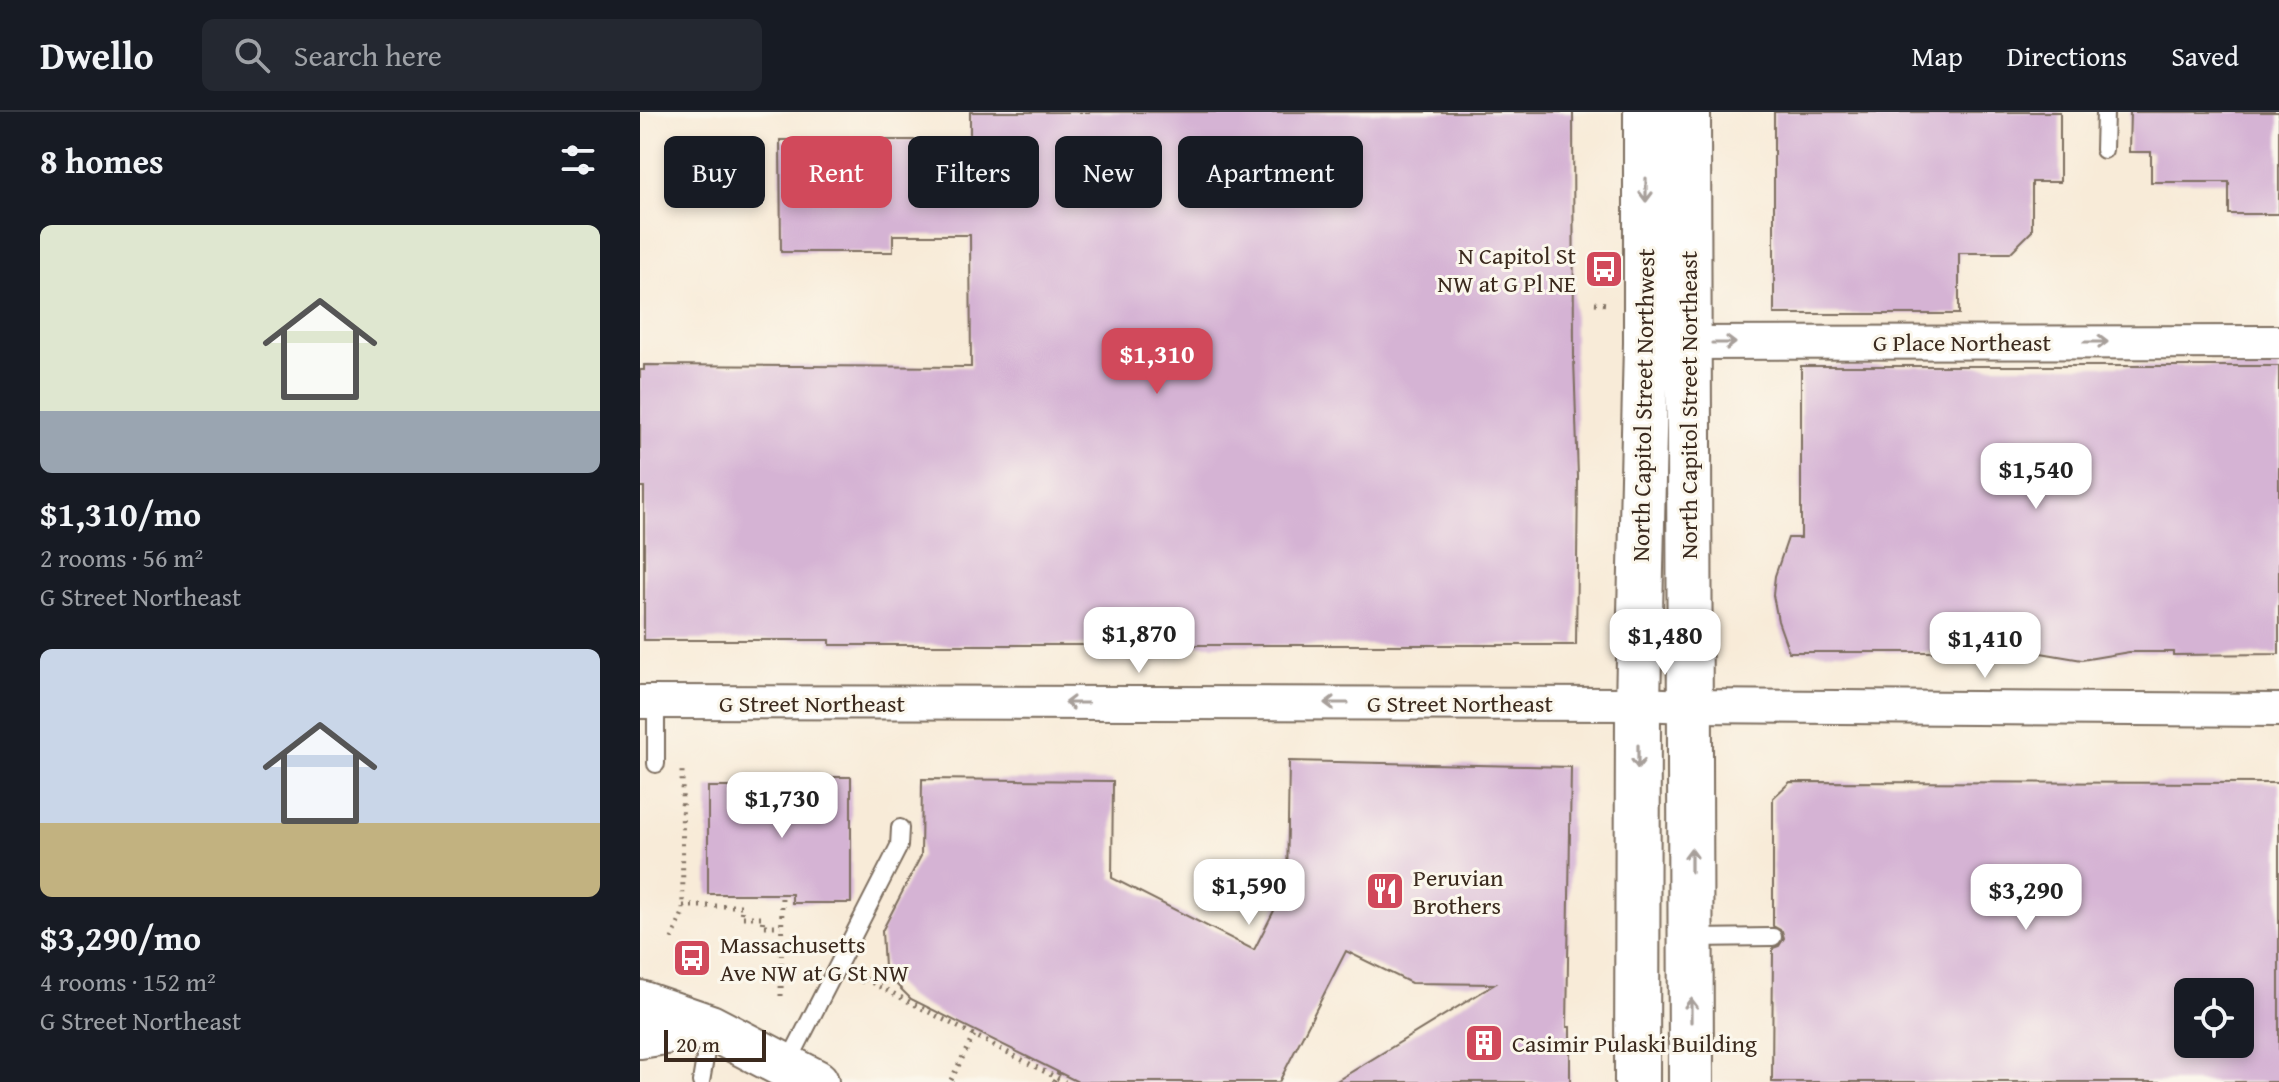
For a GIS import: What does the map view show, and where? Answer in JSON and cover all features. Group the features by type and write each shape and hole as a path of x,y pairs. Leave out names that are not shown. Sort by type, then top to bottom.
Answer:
{"main road":[{"name":"North Capitol Street Northwest","path":"1637,1082 1638,704 1666,343 1646,112"},
{"name":"North Capitol Street Northeast","path":"1688,112 1666,343 1690,706 1691,1082"},
{"path":"1638,938 1691,938"},
{"path":"640,970 710,1027"},
{"path":"640,1003 710,1027 801,1074"}],"street":[{"name":"G Place Northeast","path":"1666,343 2279,342"},
{"name":"G Street Northeast","path":"648,702 1638,704 2279,710"},
{"path":"640,1038 710,1027"}],"lane":[{"path":"2104,150 2105,112"},
{"path":"648,702 656,764"},
{"path":"801,1074 899,846 900,828"},
{"path":"1691,938 1773,937"},
{"path":"701,1082 710,1027"}],"path":[{"path":"672,939 683,913 682,757"},
{"path":"781,996 782,894"},
{"path":"683,906 742,906 741,917 763,917 762,926 781,926"},
{"path":"857,989 863,978 1055,1080 1065,1082"},
{"path":"951,1080 974,1035"},
{"path":"1055,1080 1061,1069"}],"building":[{"path":"970,112 1573,112 1578,477 1576,645 830,645 830,640 644,640 640,370 644,370 644,365 971,367 970,235 893,235 893,252 781,252 780,140 781,208 892,208 892,140 908,140 908,208 1039,208 1039,136 970,136"},
{"path":"1774,112 2060,112 2060,182 2032,182 2032,231 2010,253 1959,253 1959,314 1774,314"},
{"path":"2130,112 2279,112 2279,214 2229,214 2229,182 2151,182 2151,152 2129,152"},
{"path":"1801,366 2279,366 2279,654 2173,655 2173,652 2129,652 2082,660 2035,652 1789,652 1773,595 1775,576 1788,538 1801,538"},
{"path":"1289,761 1571,767 1567,1027 1570,1027 1570,1082 1335,1082 1495,984 1411,983 1346,951 1279,1082 1078,1082 911,999 884,967 882,931 921,856 922,779 1113,781 1112,878 1254,950 1287,885"},
{"path":"791,777 851,777 851,903 792,903 792,894 708,894 708,787 791,787"},
{"path":"1790,782 2279,783 2279,1082 1772,1082 1773,948 1779,946 1784,938 1782,931 1773,926 1773,798"}],"place":[{"name":"N Capitol St NW at G Pl NE","path":"1604,269"},
{"name":"Peruvian Brothers","path":"1385,891"},
{"name":"Massachusetts Ave NW at G St NW","path":"692,958"},
{"name":"Casimir Pulaski Building","path":"1484,1043"}]}
